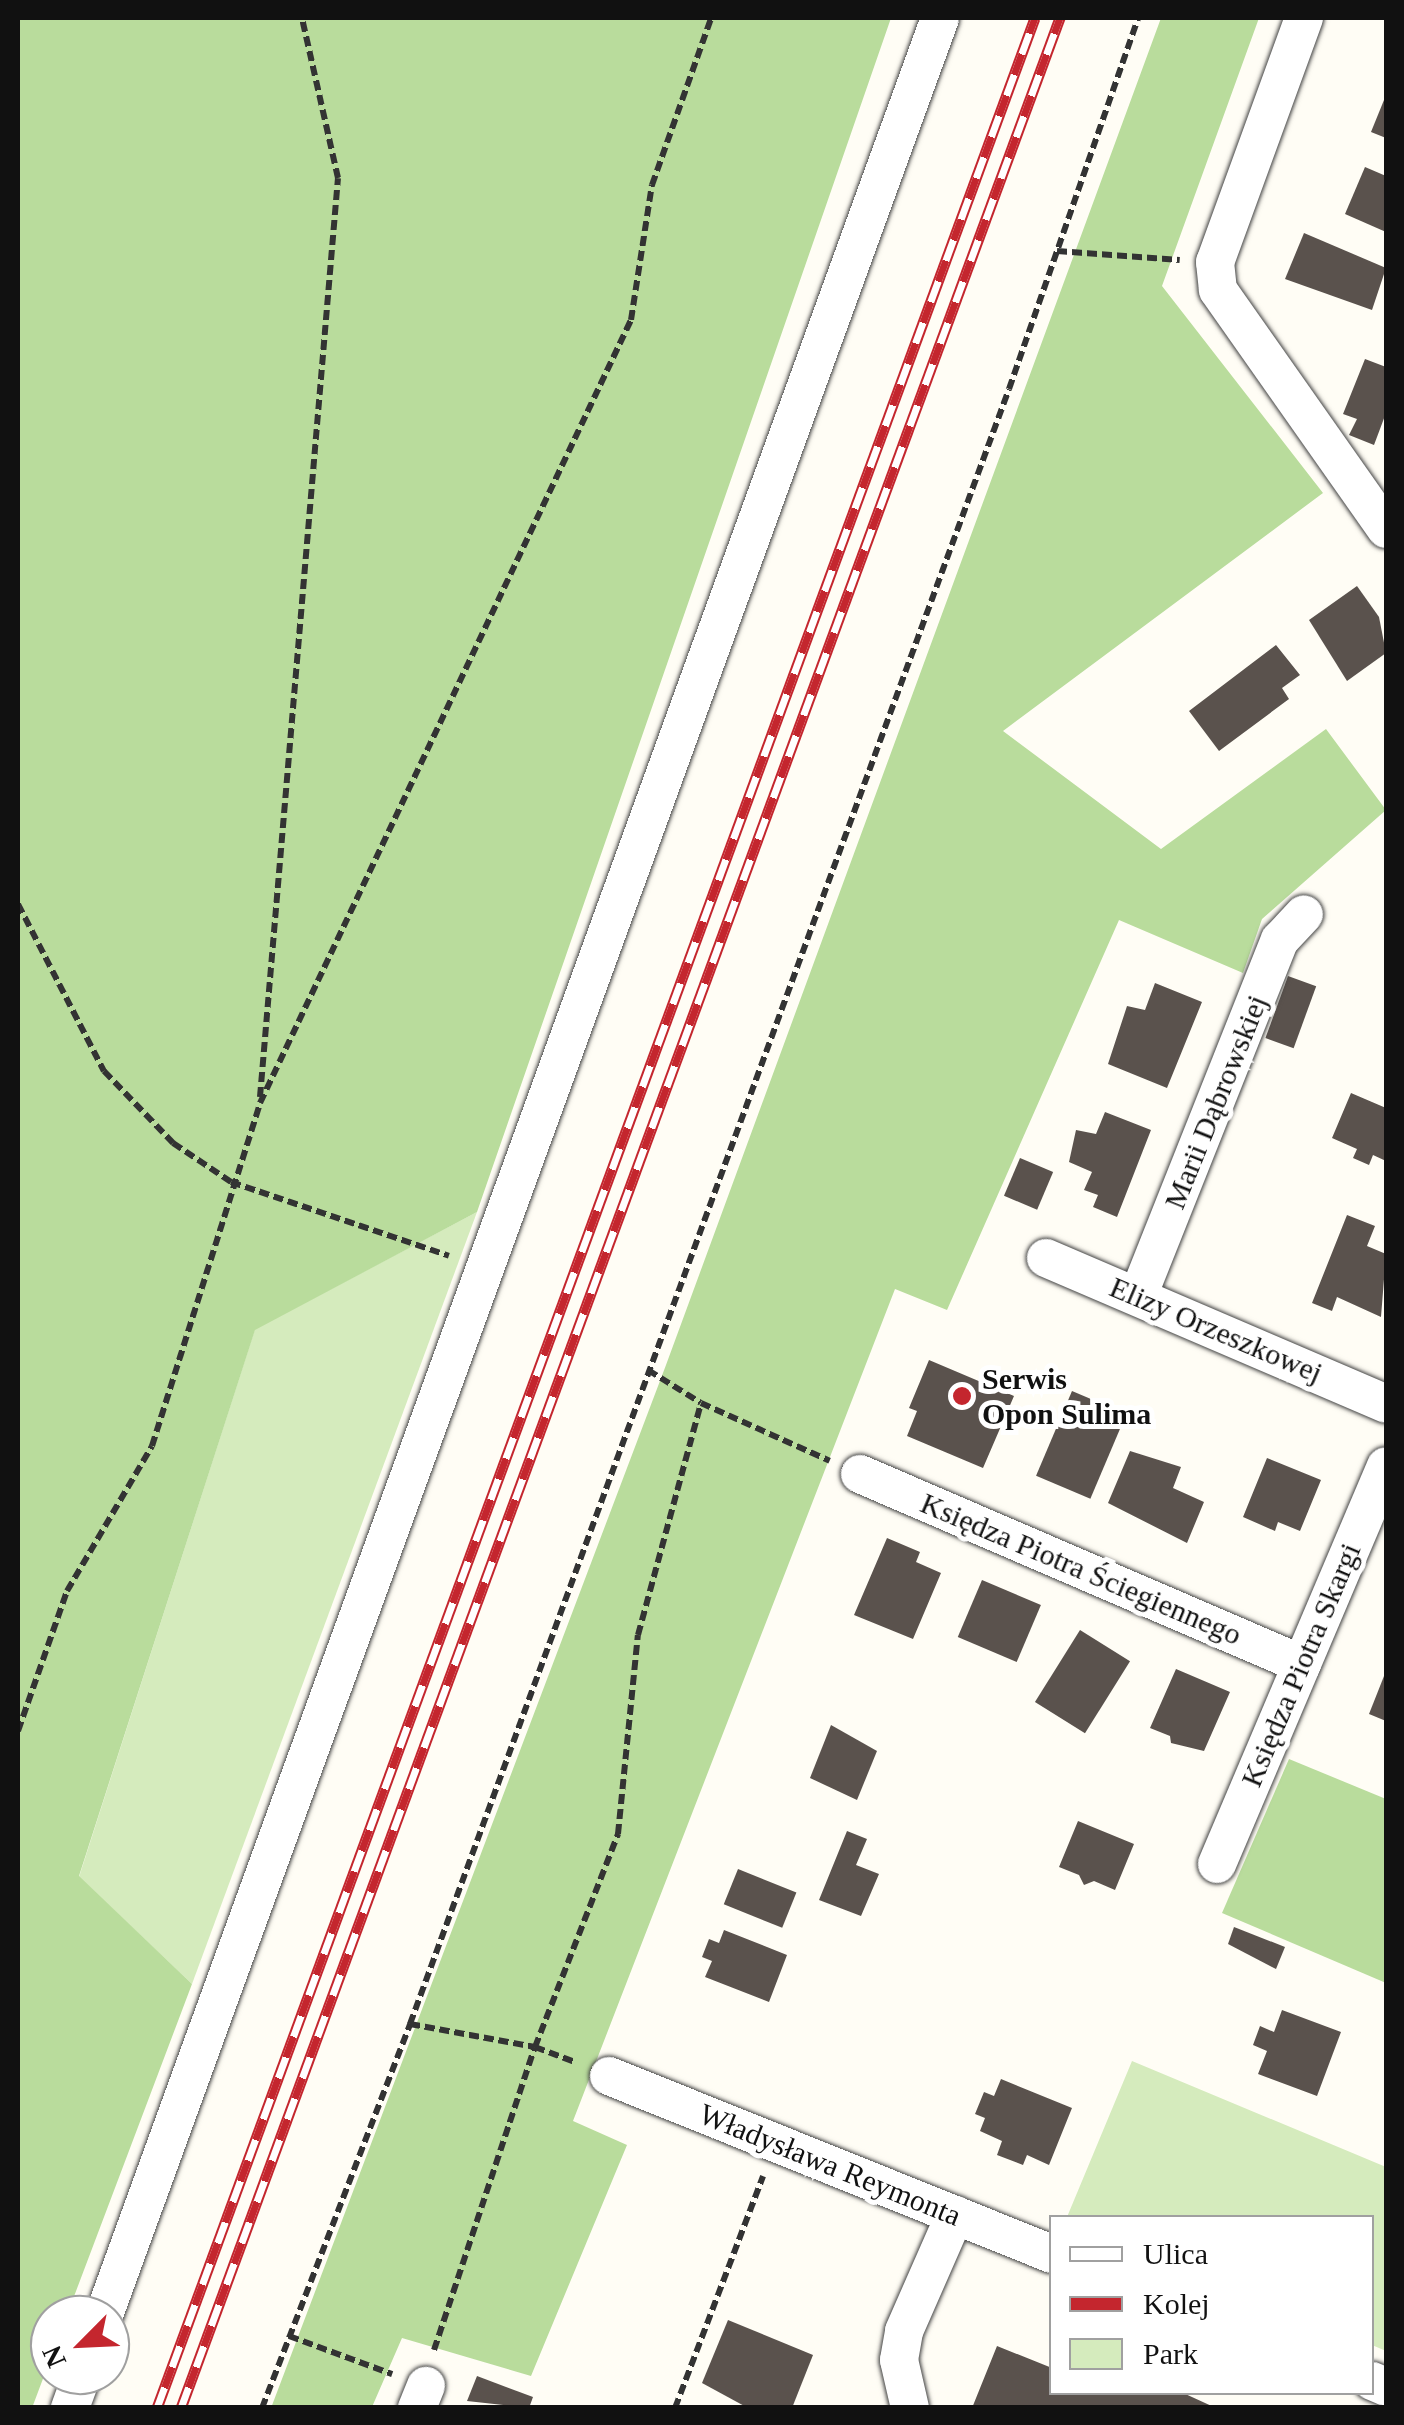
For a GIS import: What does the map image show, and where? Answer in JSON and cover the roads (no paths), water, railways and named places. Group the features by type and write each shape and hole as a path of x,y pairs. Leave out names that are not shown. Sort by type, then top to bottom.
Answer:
{"street":[{"path":"111,2295 940,18"},
{"path":"1304,18 1215,262 1218,290 1386,529"},
{"name":"Marii Dąbrowskiej","path":"1138,1296 1280,940 1304,914"},
{"name":"Elizy Orzeszkowej","path":"1046,1258 1386,1404"},
{"name":"Księdza Piotra Skargi","path":"1216,1864 1386,1466"},
{"name":"Księdza Piotra Ściegiennego","path":"860,1474 1302,1664"},
{"name":"Władysława Reymonta","path":"609,2076 1049,2253"},
{"path":"910,2408 899,2360 904,2330 955,2216"}],"railway":[{"path":"157,2408 1035,18"},
{"path":"181,2408 1060,18"}],"place":[{"name":"Serwis Opon Sulima","path":"962,1396"}]}
